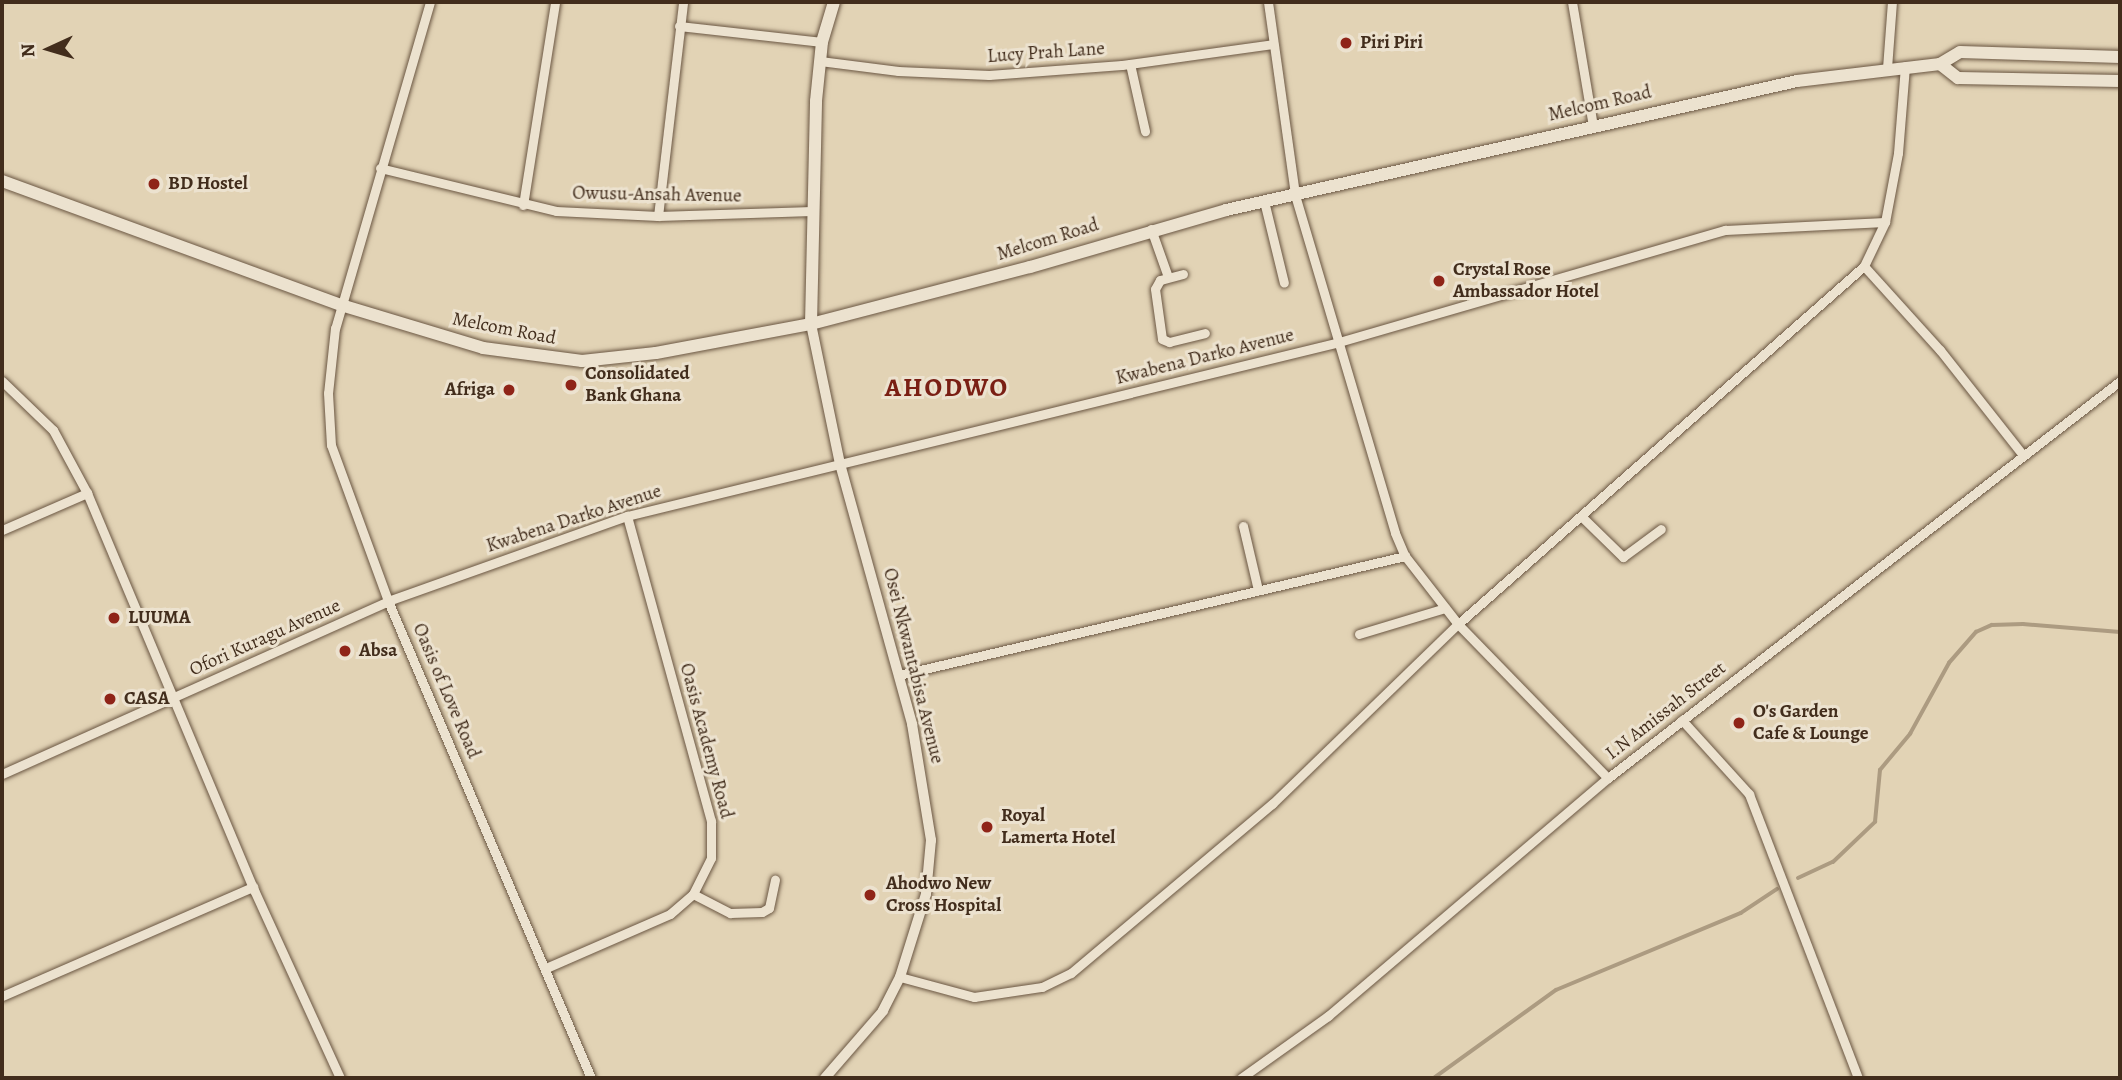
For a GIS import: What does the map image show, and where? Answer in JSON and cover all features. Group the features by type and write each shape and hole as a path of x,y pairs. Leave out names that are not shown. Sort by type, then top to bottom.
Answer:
{"main road":[{"path":"811,324 812,211 820,61 822,42 834,2"},
{"path":"1940,64 1960,52 2120,57"},
{"name":"Melcom Road","path":"2,181 341,305 483,348 582,361 656,353 811,324 1030,267 1151,229 1797,81 1887,68 1940,64 1958,78 2120,81"}],"street":[{"name":"Oasis of Love Road","path":"430,2 341,305 330,360 331,445 388,601 591,1078"},
{"path":"523,205 555,2"},
{"path":"658,216 683,2"},
{"path":"1268,2 1295,195 1405,556 1458,624 1608,778"},
{"path":"1572,2 1593,126"},
{"path":"1887,68 1892,2"},
{"path":"680,26 822,42"},
{"name":"Lucy Prah Lane","path":"820,61 940,75 1130,64 1273,44"},
{"path":"1130,64 1145,131"},
{"path":"900,977 975,997 1042,987 1071,973 1272,804 1458,624 1864,266 1885,222 1898,153 1905,66"},
{"name":"Owusu-Ansah Avenue","path":"380,168 523,205 602,215 812,211"},
{"path":"1265,201 1284,283"},
{"name":"Kwabena Darko Avenue","path":"388,601 627,516 1339,342 1725,230 1885,222"},
{"path":"1151,229 1168,277"},
{"path":"1864,266 1940,350 2023,455"},
{"path":"1183,274 1160,280 1155,289 1162,339 1170,342 1205,333"},
{"name":"Osei Nkwantabisa Avenue","path":"811,324 841,464 899,675 922,771 931,840 926,894 900,977 883,1011 829,1077"},
{"name":"I.N Amissah Street","path":"1241,1078 1328,1016 1608,778 2120,380"},
{"path":"2,381 53,430 87,493 176,696 253,887 340,1078"},
{"path":"2,530 87,493"},
{"name":"Oasis Academy Road","path":"546,968 670,914 693,894 711,858 711,821 627,516"},
{"path":"1581,516 1623,556 1661,529"},
{"path":"1243,526 1258,590"},
{"path":"899,675 1405,556"},
{"name":"Ofori Kuragu Avenue","path":"2,774 388,601"},
{"path":"1359,634 1445,608"},
{"path":"1682,720 1749,794 1858,1078"},
{"path":"693,894 730,913 762,912 769,908 775,880"},
{"path":"2,996 253,887"}],"waterway":[{"path":"1798,878 1833,862 1875,822 1880,770 1910,734 1949,663 1976,632 1992,625 2023,624 2120,632"},
{"path":"1434,1078 1556,990 1741,913 1777,889"}],"place":[{"name":"Piri Piri","path":"1346,43"},
{"name":"BD Hostel","path":"154,184"},
{"name":"Crystal Rose Ambassador Hotel","path":"1439,281"},
{"name":"Consolidated Bank Ghana","path":"571,385"},
{"name":"Afriga","path":"509,390"},
{"name":"LUUMA","path":"114,618"},
{"name":"Absa","path":"345,651"},
{"name":"CASA","path":"110,699"},
{"name":"O's Garden Cafe & Lounge","path":"1739,723"},
{"name":"Royal Lamerta Hotel","path":"987,827"},
{"name":"Ahodwo New Cross Hospital","path":"870,895"}],"district":[{"name":"AHODWO","path":"947,388"}]}
